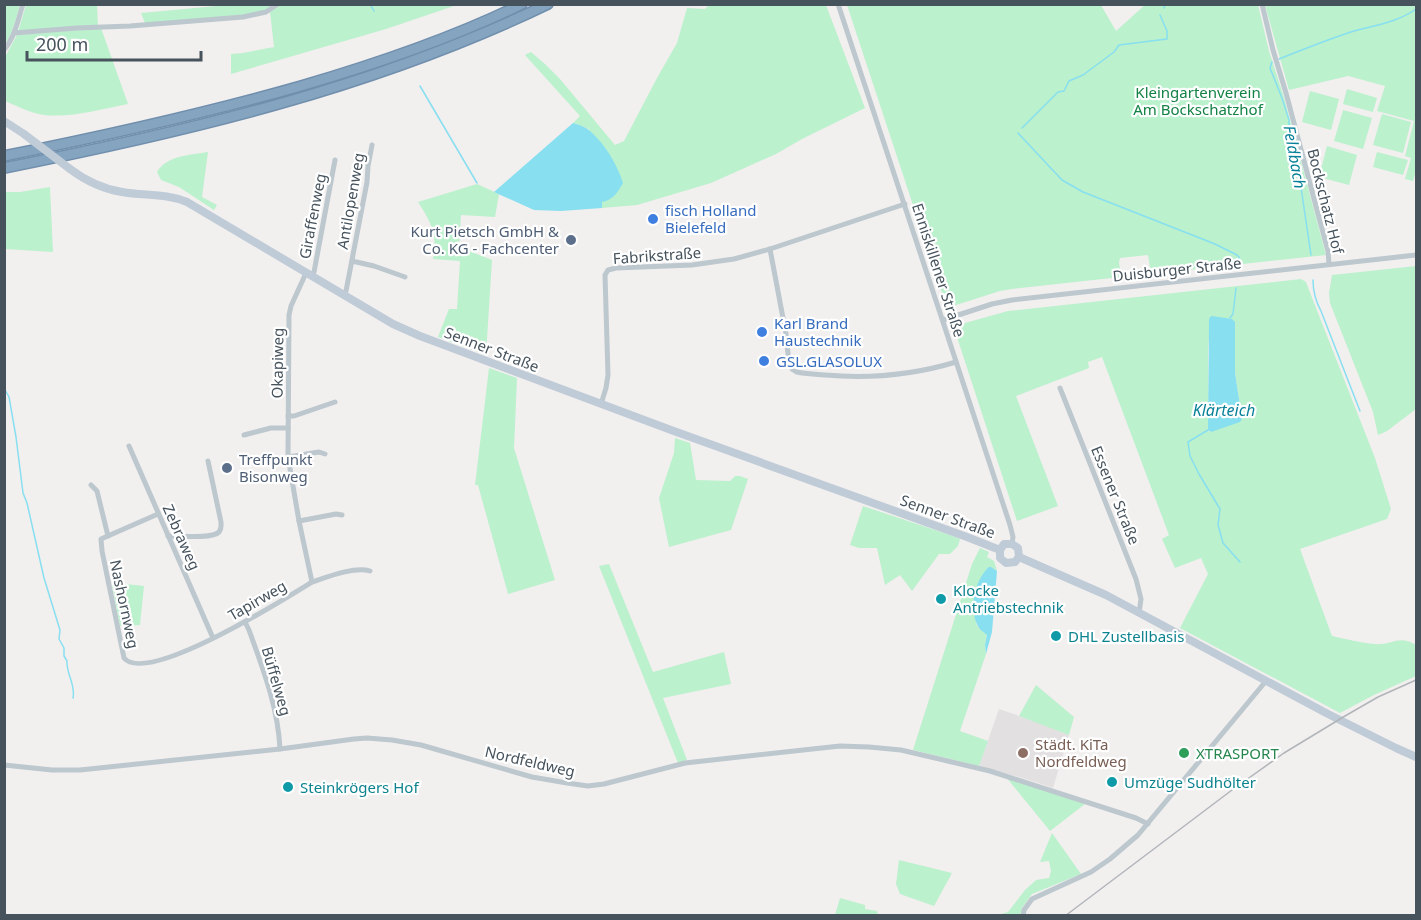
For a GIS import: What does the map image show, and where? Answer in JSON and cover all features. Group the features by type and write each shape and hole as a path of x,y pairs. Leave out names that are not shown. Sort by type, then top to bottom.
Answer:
{"highway":[{"path":"4,156 194,116 318,81 451,36 522,4"},
{"path":"4,168 195,126 322,92 454,46 548,4"}],"street":[{"path":"4,50 15,33 23,4"},
{"path":"15,33 243,17 266,12 278,4"},
{"name":"Enniskillener Straße","path":"838,4 1011,529 1012,543"},
{"name":"Bockschatz Hof","path":"1262,4 1328,251 1329,264"},
{"name":"Senner Straße","path":"4,121 89,182 121,192 162,195 187,202 405,330 1000,550"},
{"name":"Antilopenweg","path":"344,295 367,182 372,145"},
{"name":"Giraffenweg","path":"309,274 314,272 336,160"},
{"name":"Fabrikstraße","path":"601,404 608,375 605,275 608,270 715,262 770,249 905,204"},
{"path":"770,249 786,334 789,363 796,372 839,376 882,376 927,370 957,362"},
{"name":"Duisburger Straße","path":"943,320 1012,300 1416,255"},
{"name":"Antilopenweg","path":"352,261 405,277"},
{"name":"Okapiweg","path":"309,274 295,296 290,310 288,457 312,582"},
{"name":"Essener Straße","path":"1060,388 1136,579 1141,599 1139,612"},
{"path":"288,416 335,402"},
{"path":"244,435 271,428 288,428"},
{"name":"Zebraweg","path":"129,446 213,638"},
{"path":"288,457 325,454"},
{"path":"168,536 213,536 220,529 221,522 208,461"},
{"name":"Nashornweg","path":"91,485 97,491 108,536 101,539 102,551 126,661 134,663 165,658 192,649 213,638"},
{"path":"108,536 159,514"},
{"path":"299,521 336,514 342,515"},
{"path":"1012,543 1018,548 1019,557 1012,563 1006,563 1000,558 1000,550 1004,544 1012,543"},
{"path":"1019,557 1139,612 1266,681 1416,757"},
{"path":"312,582 359,569 370,571"},
{"name":"Tapirweg","path":"213,638 312,582"},
{"name":"Büffelweg","path":"244,622 271,692 278,721 280,749"},
{"path":"1023,915 1032,899 1091,872 1127,845 1148,824 1266,681"},
{"name":"Nordfeldweg","path":"4,765 52,770 80,770 354,739 392,740 422,745 532,777 588,786 685,763 840,746 869,747 901,750 1006,776 1136,818 1148,824"}],"shaded area":[{"name":"Städt. KiTa Nordfeldweg","path":"999,709 1069,735 1053,788 979,766"}],"green space":[{"path":"710,4 826,5 865,108 776,154 711,183 637,205 602,208 589,129 573,123 580,116 525,55 531,52 560,79 615,145 624,141 677,43 687,8 705,9"},
{"path":"5,5 20,5 5,44"},
{"path":"26,5 97,5 98,25 18,32"},
{"path":"227,5 275,5 256,14 145,23 141,13"},
{"path":"281,5 457,5 386,29 231,74 231,54 274,47 270,12"},
{"name":"Kleingartenverein Am Bockschatzhof","path":"847,5 1101,5 1116,31 1145,5 1258,5 1326,255 1151,274 1148,255 1120,258 1121,277 1012,289 956,305 950,303 943,296"},
{"path":"1265,5 1416,5 1416,170 1413,181 1405,179 1411,158 1405,156 1414,121 1377,111 1385,86 1348,76 1289,90"},
{"path":"101,28 128,104 55,116 34,113 5,101 5,57 17,35"},
{"path":"1347,89 1377,98 1373,112 1343,104"},
{"path":"1310,91 1339,99 1331,130 1302,122"},
{"path":"1343,110 1372,118 1363,149 1334,141"},
{"path":"1382,114 1411,122 1403,153 1373,145"},
{"path":"1327,146 1357,155 1349,185 1319,177"},
{"path":"208,152 202,197 217,205 214,210 179,187 161,180 157,172 161,166 173,159"},
{"path":"1377,152 1408,160 1403,175 1373,167"},
{"path":"477,184 499,194 495,217 461,215 459,247 492,260 486,355 438,337 449,309 457,309 460,261 433,259 434,236 427,216 418,202"},
{"path":"50,187 53,252 5,249 5,192"},
{"path":"1416,266 1416,409 1378,435 1373,412 1330,303 1332,275"},
{"path":"1301,279 1306,282 1375,458 1391,509 1387,519 1300,549 1332,636 1375,644 1400,640 1410,642 1416,645 1416,676 1340,713 1180,628 1208,574 1201,558 1175,568 1162,539 1169,535 1102,357 1088,362 1089,368 1016,396 1058,506 1017,521 956,334 965,323 1008,311","holes":["1210,317 1232,319 1235,373 1242,419 1209,432"]},
{"path":"489,368 517,378 514,448 555,580 508,594 478,485 475,485"},
{"path":"675,438 690,443 696,480 730,481 735,476 748,479 731,530 669,547 659,498 674,453"},
{"path":"863,506 960,539 958,546 950,554 939,554 912,591 900,575 885,585 877,548 859,548 850,545"},
{"path":"980,548 989,552 987,557 994,561 997,571 991,567 974,596 977,626 987,635 986,654 960,731 988,741 979,766 913,750 972,564"},
{"path":"609,564 653,672 724,652 731,684 663,698 687,760 678,763 599,566"},
{"path":"112,584 144,586 140,625 120,626"},
{"path":"1036,685 1074,717 1069,735 1019,716"},
{"path":"1006,777 1085,804 1050,831"},
{"path":"1052,833 1081,874 1032,894 1020,915 998,915 1008,912 1036,880 1049,878 1051,871 1049,861 1040,862"},
{"path":"899,860 952,873 934,906 900,894 896,884"},
{"path":"840,898 865,905 865,909 877,911 878,915 835,915"}],"water":[{"path":"573,123 588,130 601,142 614,162 623,183 612,197 602,202 602,208 534,210 494,192"},
{"name":"Klärteich","path":"1212,316 1232,319 1235,322 1235,373 1242,419 1240,422 1211,432 1208,430 1209,320"},
{"path":"989,567 997,571 992,632 986,654 987,635 978,625 974,601 980,579"}],"waterway":[{"path":"370,4 374,11"},
{"path":"1164,8 1165,4"},
{"name":"Feldbach","path":"1279,59 1345,34 1394,20 1416,9"},
{"path":"1022,128 1058,92 1064,91 1069,81 1083,75 1114,52 1119,45 1167,39 1167,31 1160,15"},
{"name":"Feldbach","path":"1272,62 1270,68 1289,120 1289,133 1299,174 1311,255"},
{"path":"420,86 477,183"},
{"path":"1018,133 1062,180 1083,192 1215,244 1237,255 1239,265"},
{"name":"Feldbach","path":"1313,280 1316,300 1360,411"},
{"path":"1230,318 1233,314 1236,288"},
{"path":"4,388 9,397 23,493 44,578 60,630 59,639 64,648 74,693 73,698"},
{"path":"1208,430 1188,442 1190,456 1220,509 1218,525 1223,543 1240,562"}],"railway":[{"path":"1065,916 1284,753 1378,697 1416,680"}],"place":[{"name":"fisch Holland Bielefeld","path":"653,219"},
{"name":"Kurt Pietsch GmbH & Co. KG - Fachcenter","path":"571,240"},
{"name":"Karl Brand Haustechnik","path":"762,332"},
{"name":"GSL.GLASOLUX","path":"764,361"},
{"name":"Treffpunkt Bisonweg","path":"227,468"},
{"name":"Klocke Antriebstechnik","path":"941,599"},
{"name":"DHL Zustellbasis","path":"1056,636"},
{"name":"Städt. KiTa Nordfeldweg","path":"1023,753"},
{"name":"XTRASPORT","path":"1184,753"},
{"name":"Umzüge Sudhölter","path":"1112,782"},
{"name":"Steinkrögers Hof","path":"288,787"}]}
